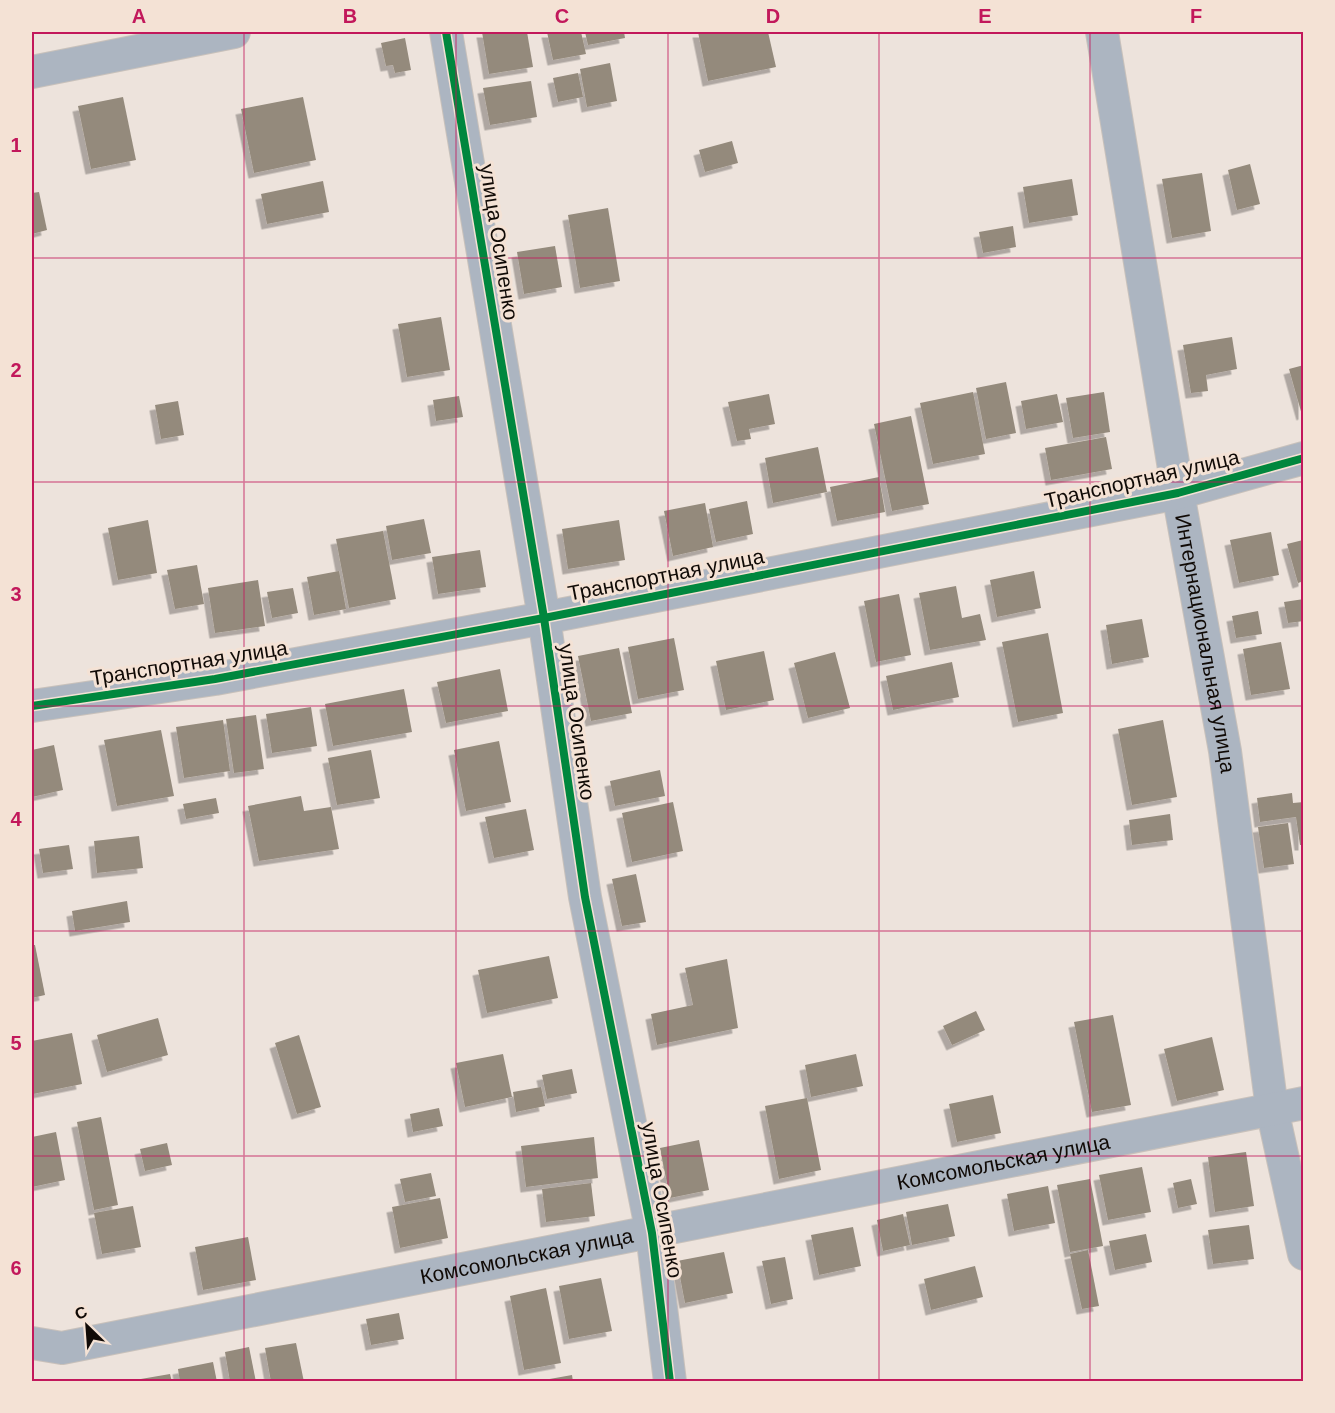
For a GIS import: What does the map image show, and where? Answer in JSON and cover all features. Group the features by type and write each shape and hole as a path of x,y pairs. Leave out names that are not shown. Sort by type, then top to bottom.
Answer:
{"street":[{"path":"32,72 234,32"},
{"name":"улица Осипенко","path":"446,32 544,618 585,897 652,1233 670,1382"},
{"name":"Интернациональная улица","path":"1102,32 1178,493 1225,751 1272,1109 1304,1254"},
{"name":"Транспортная улица","path":"32,706 215,679 544,618 1178,493 1304,458"},
{"name":"Комсомольская улица","path":"32,1343 62,1348 1304,1103"}],"building":[{"path":"482,32 527,32 533,67 489,74"},
{"path":"547,32 581,32 586,54 553,60"},
{"path":"585,32 624,32 625,38 588,45"},
{"path":"698,32 768,32 776,67 708,81"},
{"path":"405,38 411,70 395,73 393,65 386,66 381,43"},
{"path":"610,63 617,101 587,107 580,69"},
{"path":"578,73 583,97 558,102 553,78"},
{"path":"531,81 537,117 490,125 483,88"},
{"path":"123,97 136,160 91,169 78,106"},
{"path":"303,97 316,160 254,173 241,109"},
{"path":"732,141 738,163 705,172 699,150"},
{"path":"1250,164 1260,204 1237,210 1228,170"},
{"path":"1202,173 1211,231 1172,238 1162,179"},
{"path":"1072,179 1078,215 1029,223 1023,187"},
{"path":"323,181 329,212 267,224 261,194"},
{"path":"39,192 47,230 32,234 32,193"},
{"path":"608,208 620,281 580,288 568,215"},
{"path":"1013,226 1016,247 983,253 979,232"},
{"path":"555,246 562,287 524,294 517,252"},
{"path":"441,317 450,370 407,377 398,324"},
{"path":"1232,337 1237,369 1206,375 1208,391 1191,393 1183,345"},
{"path":"1304,365 1304,414 1302,415 1289,369"},
{"path":"1006,382 1016,433 986,439 976,388"},
{"path":"973,392 985,454 933,464 920,403"},
{"path":"1104,392 1110,432 1073,438 1066,398"},
{"path":"769,394 775,424 749,429 751,439 737,441 728,402"},
{"path":"1057,394 1063,422 1026,429 1021,401"},
{"path":"459,396 463,417 436,421 433,400"},
{"path":"178,401 184,435 161,439 155,405"},
{"path":"911,416 929,504 892,511 874,424"},
{"path":"1106,437 1112,469 1051,480 1045,448"},
{"path":"818,447 827,492 773,503 765,458"},
{"path":"879,477 885,512 837,521 830,487"},
{"path":"747,501 753,534 716,542 709,509"},
{"path":"705,503 713,547 673,556 664,511"},
{"path":"424,519 431,553 392,560 386,526"},
{"path":"148,520 157,573 118,580 108,528"},
{"path":"619,520 625,560 568,569 562,529"},
{"path":"383,531 396,599 349,608 336,539"},
{"path":"1271,532 1279,575 1239,583 1230,540"},
{"path":"1303,540 1304,581 1298,583 1287,544"},
{"path":"480,550 486,587 438,594 432,557"},
{"path":"197,565 204,604 175,609 167,570"},
{"path":"339,571 346,609 314,615 307,577"},
{"path":"1034,571 1041,608 997,617 990,580"},
{"path":"258,580 265,626 215,633 208,588"},
{"path":"956,586 962,618 980,614 986,640 930,650 919,593"},
{"path":"293,588 298,613 272,618 267,592"},
{"path":"899,594 911,655 876,662 864,601"},
{"path":"1304,599 1304,621 1288,623 1284,602"},
{"path":"1258,611 1262,634 1236,638 1232,616"},
{"path":"1142,619 1149,657 1112,664 1106,625"},
{"path":"1048,633 1063,713 1018,722 1002,642"},
{"path":"674,638 684,690 638,699 628,647"},
{"path":"1281,642 1290,689 1251,695 1243,649"},
{"path":"619,648 632,713 591,721 578,656"},
{"path":"764,651 774,700 726,710 716,661"},
{"path":"835,652 850,708 808,718 794,663"},
{"path":"952,662 959,697 893,710 886,676"},
{"path":"500,669 508,711 446,723 437,682"},
{"path":"404,689 412,732 333,746 325,704"},
{"path":"311,707 317,746 272,753 266,714"},
{"path":"256,715 264,769 234,773 226,719"},
{"path":"223,720 230,771 184,778 176,727"},
{"path":"1163,720 1177,797 1132,805 1118,729"},
{"path":"161,730 174,796 117,806 104,740"},
{"path":"499,741 511,802 466,811 454,750"},
{"path":"54,745 63,790 32,797 32,750"},
{"path":"371,750 380,798 337,805 328,758"},
{"path":"660,770 665,796 615,806 610,781"},
{"path":"1292,793 1293,803 1304,802 1304,845 1300,845 1296,817 1260,822 1257,798"},
{"path":"301,796 304,811 331,807 339,849 259,861 248,806"},
{"path":"216,798 219,813 186,819 183,804"},
{"path":"673,802 683,851 632,862 622,813"},
{"path":"526,809 534,850 494,858 485,817"},
{"path":"1170,814 1173,840 1132,845 1129,820"},
{"path":"1288,823 1294,864 1264,868 1258,827"},
{"path":"139,836 143,868 97,873 94,841"},
{"path":"69,845 73,869 43,873 39,849"},
{"path":"636,874 646,922 622,926 612,879"},
{"path":"127,901 130,922 75,931 72,911"},
{"path":"32,945 35,945 45,995 32,998"},
{"path":"549,956 558,998 487,1013 478,970"},
{"path":"727,959 738,1028 657,1045 651,1014 693,1005 685,968"},
{"path":"976,1011 985,1030 952,1045 943,1026"},
{"path":"1113,1015 1131,1105 1092,1112 1074,1022"},
{"path":"158,1018 168,1055 107,1072 97,1035"},
{"path":"72,1033 82,1084 33,1094 32,1041"},
{"path":"299,1035 321,1107 297,1114 275,1043"},
{"path":"1212,1037 1224,1090 1177,1101 1164,1049"},
{"path":"503,1054 512,1097 465,1107 456,1063"},
{"path":"856,1054 863,1086 811,1097 805,1065"},
{"path":"572,1069 577,1093 547,1099 542,1075"},
{"path":"541,1087 545,1106 516,1112 513,1092"},
{"path":"993,1095 1001,1133 957,1142 949,1104"},
{"path":"807,1098 821,1170 779,1179 765,1106"},
{"path":"439,1108 443,1126 413,1132 410,1114"},
{"path":"101,1117 118,1205 94,1210 77,1122"},
{"path":"56,1132 65,1180 32,1187 32,1137"},
{"path":"594,1137 598,1178 526,1187 521,1146"},
{"path":"699,1140 709,1190 670,1198 660,1148"},
{"path":"167,1143 172,1165 145,1171 140,1149"},
{"path":"1246,1152 1254,1206 1215,1212 1208,1157"},
{"path":"1142,1167 1151,1212 1108,1220 1099,1175"},
{"path":"431,1173 436,1196 405,1202 400,1179"},
{"path":"1090,1179 1103,1246 1070,1252 1057,1185"},
{"path":"1191,1179 1197,1204 1178,1208 1173,1183"},
{"path":"591,1183 595,1216 546,1222 542,1189"},
{"path":"1048,1186 1055,1223 1014,1231 1007,1194"},
{"path":"440,1198 448,1238 400,1248 392,1207"},
{"path":"948,1204 955,1236 912,1245 906,1212"},
{"path":"133,1206 141,1247 102,1254 94,1213"},
{"path":"903,1214 910,1245 883,1251 877,1220"},
{"path":"1249,1225 1254,1259 1213,1264 1208,1230"},
{"path":"853,1227 861,1266 819,1275 811,1235"},
{"path":"1146,1234 1152,1262 1115,1270 1109,1241"},
{"path":"248,1237 256,1280 203,1290 195,1247"},
{"path":"1088,1250 1099,1306 1082,1309 1070,1254"},
{"path":"724,1252 733,1293 685,1303 677,1261"},
{"path":"785,1257 793,1299 771,1304 762,1261"},
{"path":"975,1266 983,1297 931,1310 924,1279"},
{"path":"601,1278 612,1331 569,1339 559,1286"},
{"path":"546,1288 561,1363 524,1370 510,1296"},
{"path":"399,1313 404,1339 371,1345 366,1319"},
{"path":"296,1343 304,1382 271,1382 265,1348"},
{"path":"249,1347 256,1382 230,1382 225,1352"},
{"path":"213,1362 217,1382 180,1382 178,1369"},
{"path":"170,1374 172,1382 135,1382 135,1380"},
{"path":"572,1375 573,1382 544,1382 544,1380"}],"cycle path":[{"path":"446,32 544,618 585,897 652,1233 670,1382"},
{"path":"32,706 215,679 544,618 1178,493 1304,458"}]}
